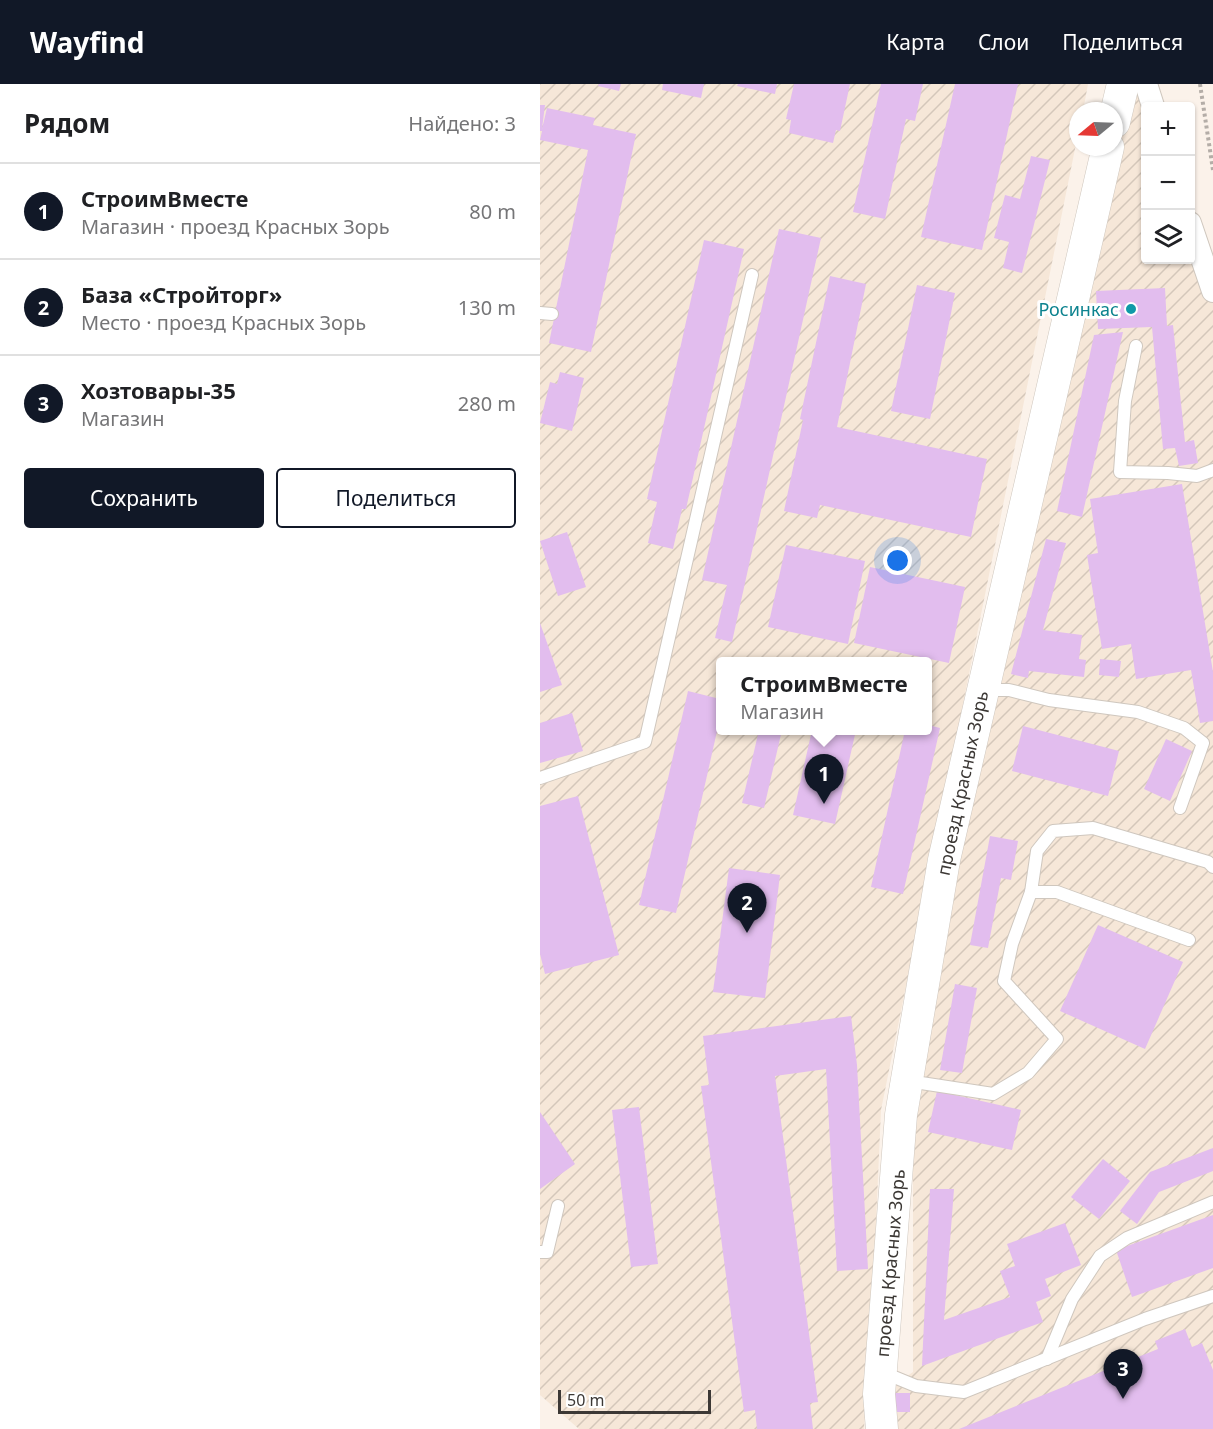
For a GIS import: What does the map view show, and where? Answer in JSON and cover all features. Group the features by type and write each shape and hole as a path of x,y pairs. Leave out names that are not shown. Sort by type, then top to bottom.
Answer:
{"street":[{"path":"1119,102 1123,84"},
{"path":"1146,84 1152,102"},
{"name":"проезд Красных Зорь","path":"882,1429 879,1395 902,1115 944,860 1106,156"},
{"path":"1195,231 1208,259 1213,291"}],"lane":[{"path":"540,777 645,742 752,275"},
{"path":"1136,346 1125,401 1120,472 1197,476 1213,470"},
{"path":"982,690 1009,690 1049,700 1138,712 1184,728 1203,743 1180,808"},
{"path":"907,1080 993,1094 1028,1073 1057,1039 1004,981 1012,944 1031,892 1037,851 1053,831 1093,828 1208,862 1213,867"},
{"path":"1031,892 1058,892 1189,940"},
{"path":"1047,1359 1072,1299 1100,1256 1127,1238 1213,1202"},
{"path":"540,1252 547,1252 558,1206"},
{"path":"881,1371 916,1386 964,1392 1145,1320 1213,1296"}],"path":[{"path":"1200,84 1213,170"}],"shaded area":[{"path":"540,84 1088,84 1085,102 1069,102 1069,156 1074,156 881,1110 864,1429 579,1429 540,1395"},
{"path":"1125,84 1144,84 1144,102 1141,102 1141,264 1193,264 1213,296 1213,1429 887,1429 881,1394 913,1372 913,1121 946,860 1108,156 1123,156 1123,102 1121,102"}],"building":[{"path":"599,84 621,84 619,91 598,86"},
{"path":"663,84 704,84 701,98 662,90"},
{"path":"738,84 777,84 775,94 737,86"},
{"path":"794,84 850,84 840,131 836,130 833,143 789,133 791,120 786,119"},
{"path":"881,84 923,84 915,121 906,119 885,219 853,212"},
{"path":"955,84 1018,84 982,250 921,237"},
{"path":"540,105 545,105 542,129 547,108 595,118 593,125 636,134 591,352 549,343 588,150 540,140 542,131 540,131"},
{"path":"1031,156 1050,160 1022,273 1003,268 1009,242 994,238 1005,195 1020,199"},
{"path":"779,229 821,238 732,642 715,638 727,585 702,580"},
{"path":"704,240 744,249 686,509 682,509 673,549 648,543 657,502 647,499"},
{"path":"830,276 866,284 837,427 987,459 971,537 820,505 817,518 784,511 803,420 800,419"},
{"path":"917,285 955,293 930,419 891,411"},
{"path":"1165,288 1167,326 1173,325 1185,442 1194,440 1198,463 1179,466 1175,448 1163,449 1152,327 1098,329 1096,291"},
{"path":"1123,332 1082,517 1057,511 1094,335"},
{"path":"560,372 584,378 572,431 540,423 550,382 557,384"},
{"path":"1182,484 1213,672 1213,721 1200,723 1191,670 1136,679 1131,644 1102,649 1087,555 1098,553 1090,499"},
{"path":"567,532 586,587 558,596 540,541"},
{"path":"1046,539 1066,543 1043,630 1082,635 1079,659 1086,660 1084,677 1029,671 1028,678 1011,674"},
{"path":"786,545 865,561 848,644 768,627"},
{"path":"870,567 965,587 949,663 932,659 932,657 920,657 854,643"},
{"path":"540,623 562,685 540,692"},
{"path":"1100,659 1121,661 1119,677 1099,675"},
{"path":"688,691 716,698 716,735 676,913 639,905"},
{"path":"572,713 583,751 540,763 540,723"},
{"path":"932,726 940,728 903,894 871,887 904,735 932,735"},
{"path":"1023,726 1119,751 1108,796 1012,771"},
{"path":"758,735 781,735 764,808 742,803"},
{"path":"811,735 855,735 835,824 793,815"},
{"path":"1166,739 1192,751 1170,801 1144,789"},
{"path":"578,796 619,955 545,974 540,954 540,806"},
{"path":"990,836 1018,841 1011,880 1001,878 988,948 970,945"},
{"path":"729,868 780,875 765,998 713,992"},
{"path":"1098,925 1183,962 1145,1049 1060,1011"},
{"path":"955,984 977,988 962,1073 940,1070"},
{"path":"851,1016 857,1065 868,1269 837,1271 826,1069 775,1076 818,1402 810,1403 813,1429 757,1429 755,1410 744,1412 701,1086 709,1085 703,1036"},
{"path":"937,1091 1021,1110 1012,1150 928,1132"},
{"path":"639,1107 658,1264 631,1267 612,1110"},
{"path":"540,1112 575,1164 540,1189"},
{"path":"1213,1148 1213,1171 1159,1192 1137,1224 1120,1211 1150,1172"},
{"path":"1103,1159 1130,1181 1099,1219 1071,1197"},
{"path":"930,1189 954,1189 944,1320 1010,1297 1000,1271 1015,1266 1007,1244 1065,1223 1081,1265 1045,1279 1051,1296 1036,1302 1043,1322 922,1366"},
{"path":"1213,1215 1213,1268 1132,1297 1116,1250"},
{"path":"1185,1329 1192,1347 1202,1343 1213,1370 1213,1429 959,1429 1158,1349 1155,1341"},
{"path":"889,1393 910,1393 910,1412 889,1412"}],"place":[{"name":"Росинкас","path":"1131,309"},
{"name":"СтроимВместе","path":"824,804"},
{"name":"База «Стройторг»","path":"747,933"},
{"name":"Хозтовары-35","path":"1123,1399"}]}
